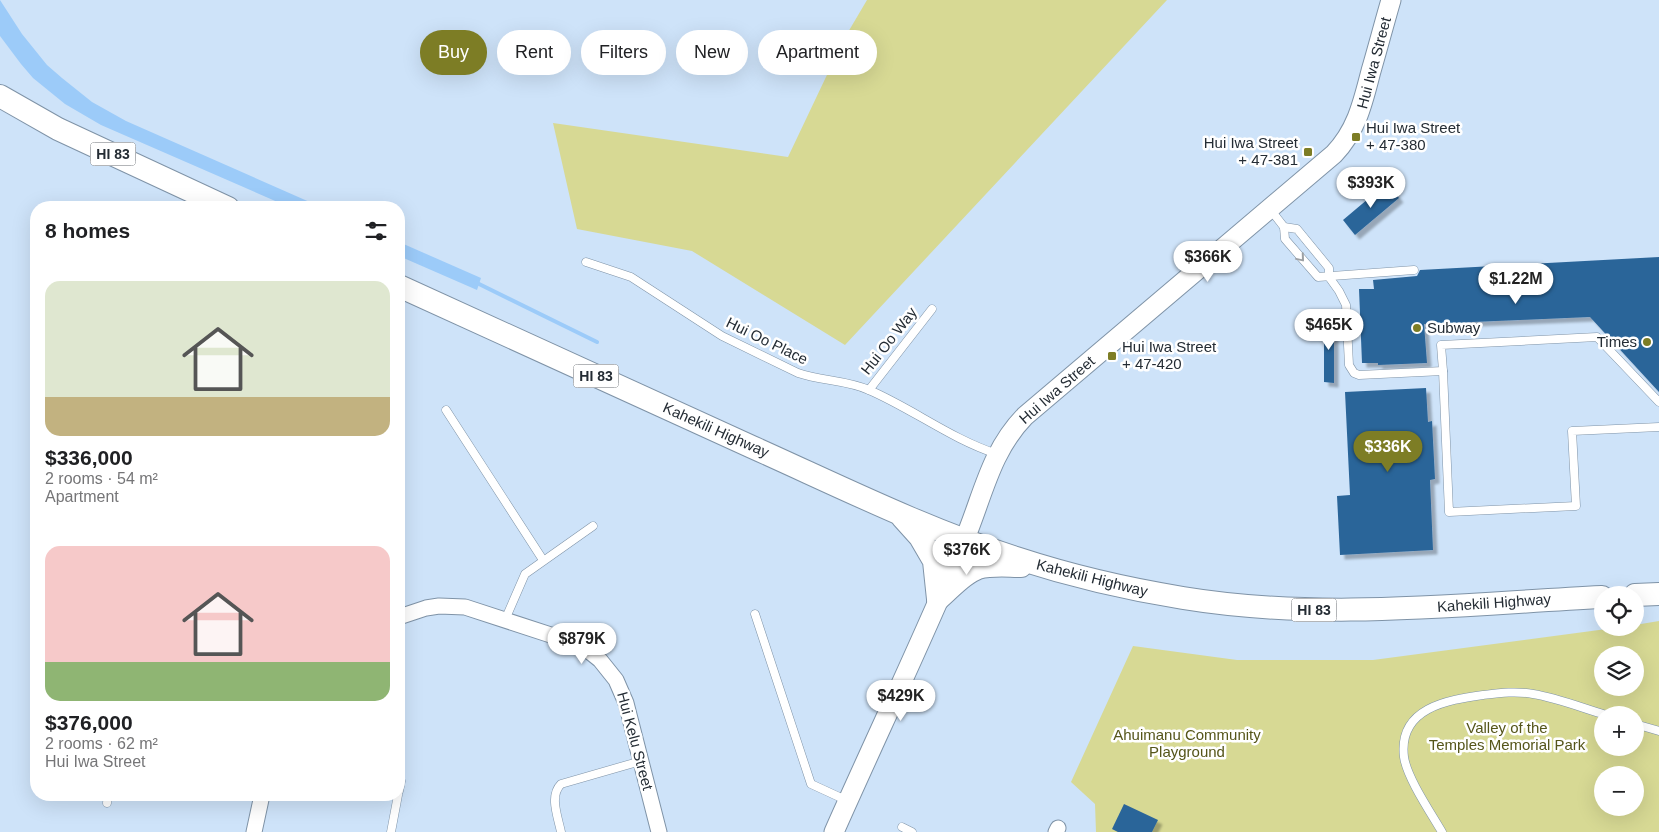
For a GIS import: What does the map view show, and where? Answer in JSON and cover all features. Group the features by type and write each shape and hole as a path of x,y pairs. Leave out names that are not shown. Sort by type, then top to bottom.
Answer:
{"main road":[{"name":"HI 83","path":"0,96 58,129 213,201"},
{"name":"Kahekili Highway","path":"405,289 900,514 964,539 1040,565 1098,582 1185,599 1273,609 1317,611 1396,610 1466,604 1594,597"},
{"path":"900,514 928,549 934,560 938,599"},
{"path":"938,599 966,574 976,568 1040,565"},
{"path":"1644,595 1659,594"}],"street":[{"name":"Hui Iwa Street","path":"834,832 964,539 997,454 1010,433 1025,416 1334,154 1350,136 1360,115 1391,0"},
{"name":"Hui Kelu Street","path":"405,615 426,608 465,607 566,640 584,648 600,660 622,691 659,832"},
{"path":"254,832 261,801"}],"lane":[{"path":"1270,209 1284,227 1285,238 1318,277 1329,278 1414,270"},
{"path":"1284,227 1297,229 1329,268 1329,278 1339,290 1346,305 1349,365 1354,373 1443,371"},
{"name":"Hui Oo Place","path":"586,262 630,278 722,336 798,373 869,390 972,445 997,454"},
{"name":"Hui Oo Way","path":"869,390 932,309"},
{"path":"1659,402 1598,337 1441,345 1449,512 1576,506 1572,432 1659,427"},
{"path":"446,410 543,560"},
{"path":"505,620 523,577 528,571 593,526"},
{"path":"755,614 812,784 848,801"},
{"path":"1442,832 1408,772 1404,756 1404,748 1412,723 1426,710 1434,705 1458,699 1494,693 1518,692 1546,697 1594,711"},
{"path":"1644,727 1659,731"},
{"path":"561,832 555,799 556,790 561,784 641,761"},
{"path":"391,832 397,801"},
{"path":"902,826 912,832"}],"green space":[{"path":"867,0 1167,0 845,345 692,251 577,229 553,123 788,157 827,75 877,75 877,30 849,30"},
{"path":"1659,621 1659,832 1096,832 1095,804 1071,782 1133,646 1237,660 1373,660 1594,631 1594,636 1644,636 1644,624"}],"water":[{"path":"0,0 22,34 47,65 92,102 126,121 307,201 275,201 101,125 65,104 33,78 0,36"},
{"path":"405,245 481,278 477,290 405,259"}],"building":[{"path":"1387,183 1399,198 1355,235 1343,220"},
{"path":"1659,257 1659,392 1590,317 1424,324 1427,363 1378,365 1378,363 1362,363 1359,289 1374,289 1373,280 1417,276 1420,270"},
{"path":"1334,319 1334,383 1324,382 1324,320"},
{"path":"1426,388 1428,422 1432,421 1435,479 1430,480 1433,550 1340,555 1337,496 1350,495 1345,392"},
{"path":"1124,804 1158,820 1152,832 1118,832 1112,829"}],"waterway":[{"path":"475,282 597,342"}],"place":[{"name":"Hui Iwa Street + 47-380","path":"1356,137"},
{"name":"Hui Iwa Street + 47-381","path":"1308,152"},
{"name":"Subway","path":"1417,328"},
{"name":"Times","path":"1647,342"},
{"name":"Hui Iwa Street + 47-420","path":"1112,356"}],"park label":[{"name":"Valley of the Temples Memorial Park","path":"1507,736"},
{"name":"Ahuimanu Community Playground","path":"1187,744"}]}
